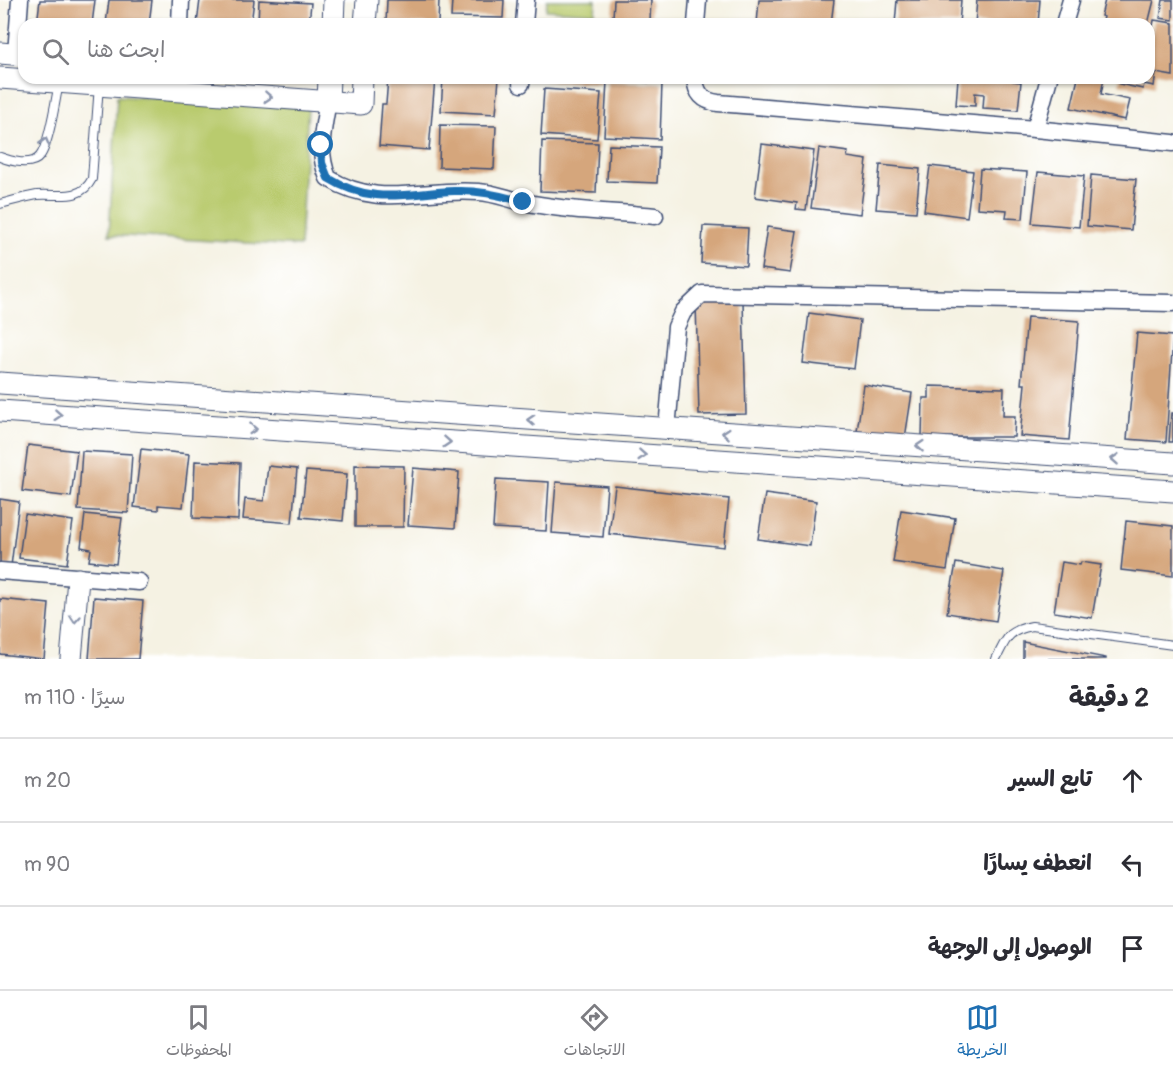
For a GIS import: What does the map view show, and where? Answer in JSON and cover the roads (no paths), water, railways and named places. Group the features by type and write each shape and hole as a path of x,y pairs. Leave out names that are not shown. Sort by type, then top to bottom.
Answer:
{"street":[{"path":"13,54 20,0"},
{"path":"180,18 181,0"},
{"path":"333,18 334,0"},
{"path":"366,18 367,0"},
{"path":"524,18 526,0"},
{"path":"696,18 698,0"},
{"path":"1066,18 1071,0"},
{"path":"0,78 18,79"},
{"path":"86,84 361,104 362,84"},
{"path":"329,84 321,145 322,163 328,178 356,191 391,197 457,190 493,193 523,202 655,216"},
{"path":"695,84 702,98 718,103 1035,129 1173,143"},
{"path":"1035,129 1047,84"},
{"path":"667,429 676,327 683,312 702,294 1173,303"},
{"path":"0,383 1173,463"},
{"path":"0,411 1173,491"},
{"path":"0,571 78,579 139,582"},
{"path":"71,659 78,579"}],"lane":[{"path":"0,156 10,160 32,162 40,158 59,84"},
{"path":"0,204 37,195 83,192 88,186 92,179 99,85"},
{"path":"996,659 1008,636 1017,629 1032,626 1173,645"}]}
